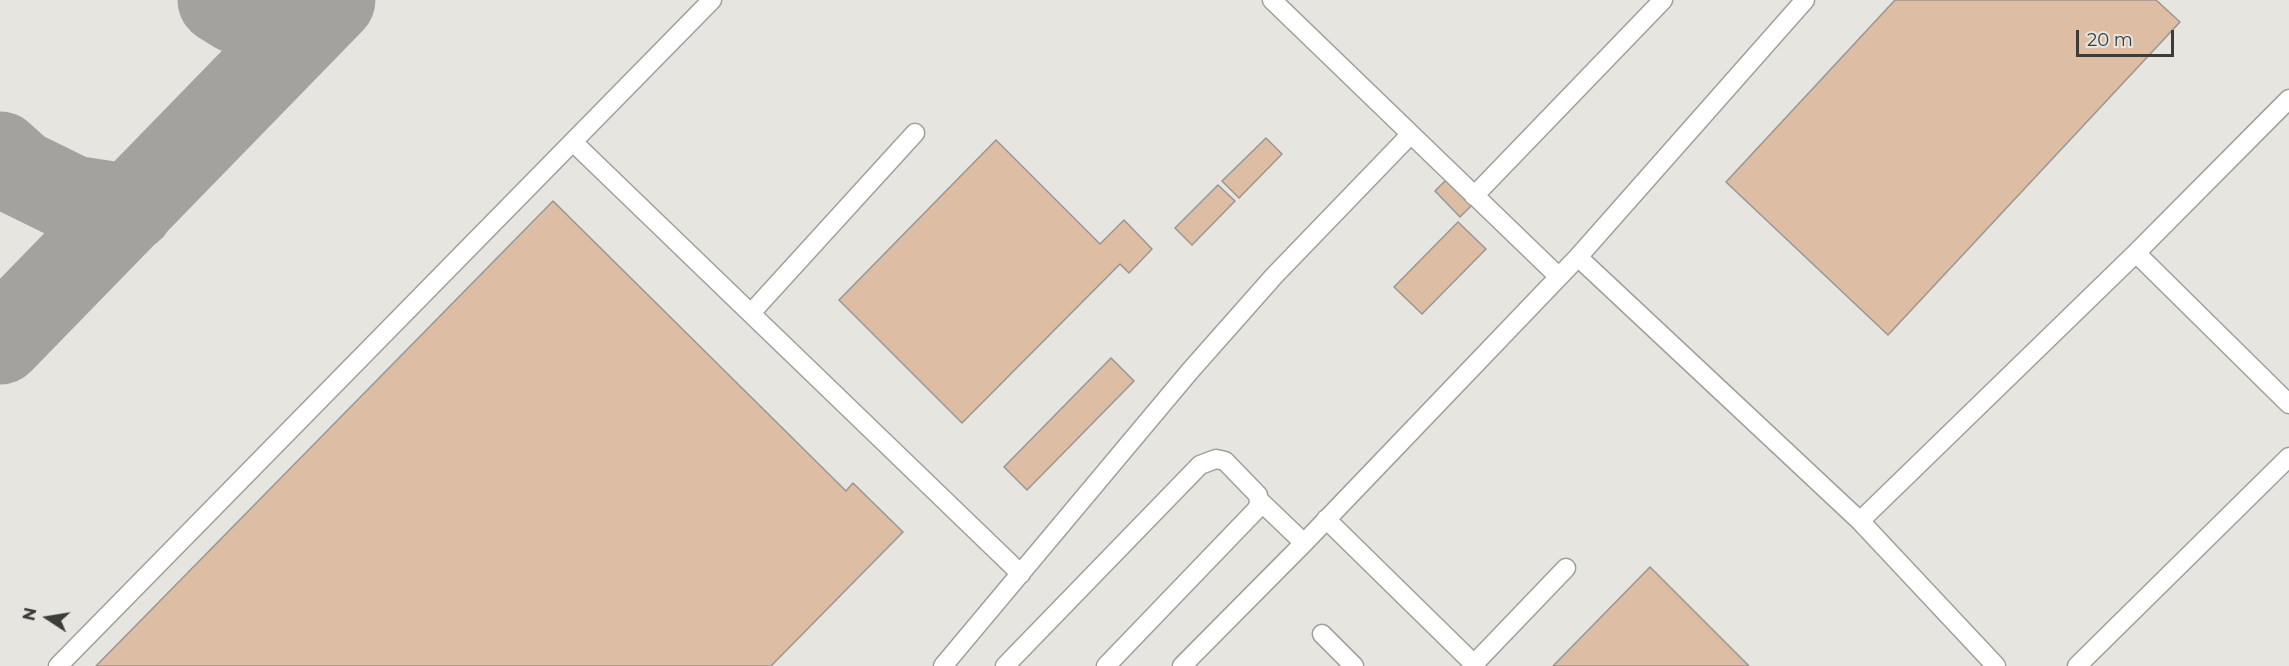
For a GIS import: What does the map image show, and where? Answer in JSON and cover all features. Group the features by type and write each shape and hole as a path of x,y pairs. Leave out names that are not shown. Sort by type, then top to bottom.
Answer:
{"lane":[{"path":"58,666 712,0"},
{"path":"1272,0 1558,276"},
{"path":"1474,196 1663,0"},
{"path":"1182,666 1304,543 1578,257 1805,0"},
{"path":"1860,521 2136,253 2289,99"},
{"path":"751,313 915,133"},
{"path":"943,666 1190,371 1274,276 1411,134"},
{"path":"573,142 1021,574"},
{"path":"2136,253 2289,404"},
{"path":"1578,257 1860,521 1996,666"},
{"path":"2077,666 2289,457"},
{"path":"1005,666 1200,465 1216,459 1225,461 1255,491 1259,500 1304,543"},
{"path":"1106,666 1256,510 1259,500"},
{"path":"1326,519 1475,665 1566,568"},
{"path":"1322,634 1354,666"}],"building":[{"path":"1895,0 2156,0 2180,22 1888,335 1726,182"},
{"path":"1266,138 1282,154 1239,198 1222,181"},
{"path":"996,140 1100,244 1124,220 1152,249 1129,273 1120,264 962,423 839,300"},
{"path":"1446,180 1471,206 1460,217 1435,191"},
{"path":"1218,185 1235,201 1192,245 1175,228"},
{"path":"553,201 846,491 853,483 903,532 771,666 96,666"},
{"path":"1458,222 1486,249 1422,314 1394,287"},
{"path":"1111,358 1134,381 1027,490 1004,467"},
{"path":"1650,567 1749,666 1553,666"}],"taxiway":[{"path":"221,0 237,10 306,25"},
{"path":"0,341 332,0"},
{"path":"0,155 20,173 73,199 131,208"}]}
